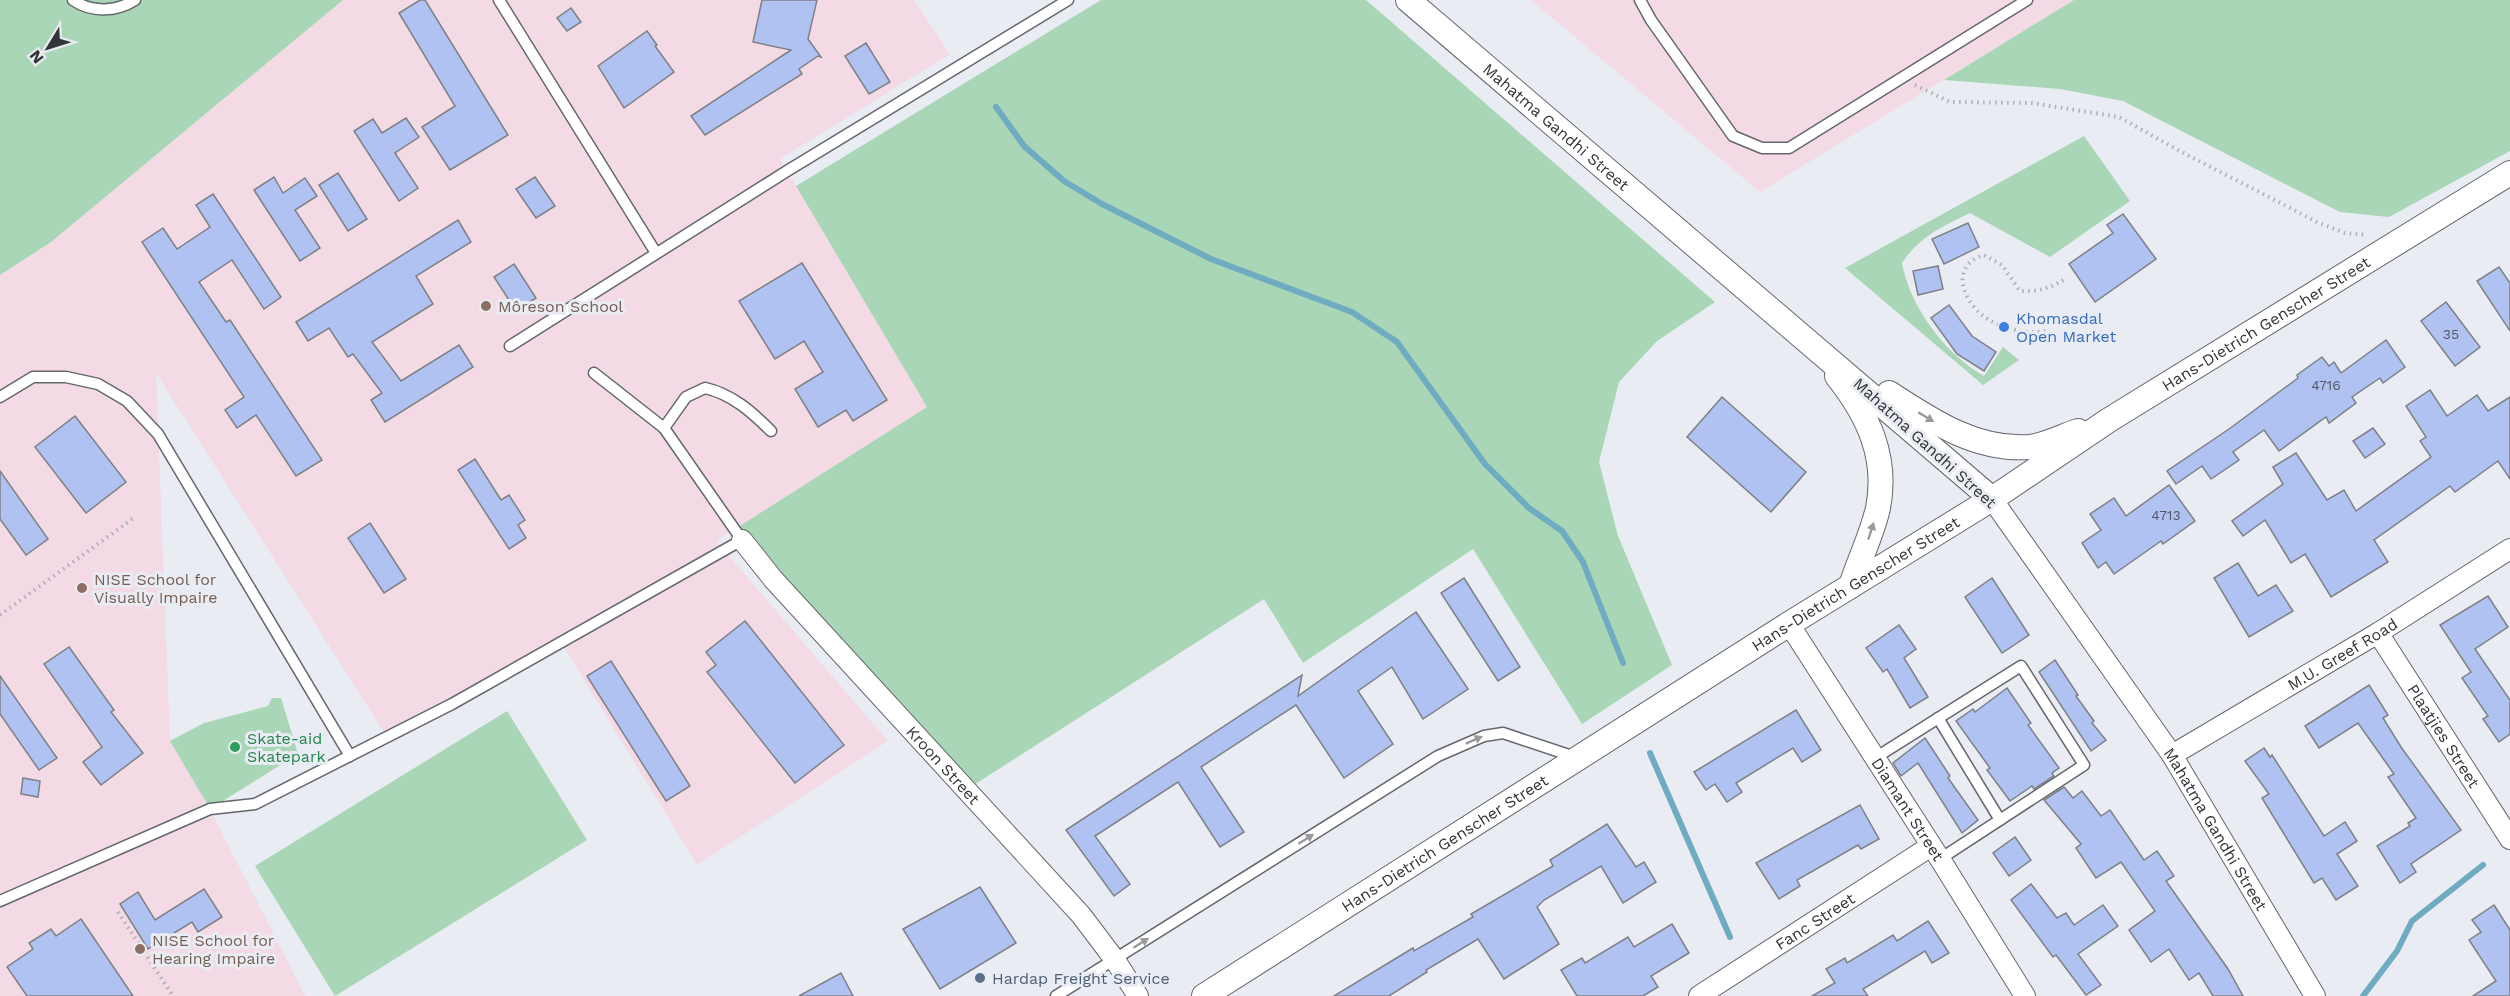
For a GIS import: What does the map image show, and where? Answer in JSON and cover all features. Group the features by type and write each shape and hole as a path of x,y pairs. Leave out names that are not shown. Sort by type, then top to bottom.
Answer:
{"street":[{"name":"Mahatma Gandhi Street","path":"1408,0 1992,499 2172,755 2315,996"},
{"name":"Hans-Dietrich Genscher Street","path":"1204,996 1789,624 1992,499 2109,420 2510,173"},
{"path":"1807,339 1929,419 1974,441 2001,447 2032,447 2109,420"},
{"path":"1807,339 1843,384 1870,427 1878,454 1881,482 1878,508 1851,586"},
{"name":"Kroon Street","path":"742,540 772,579 1081,915 1115,960 1138,996"},
{"name":"M.U. Greef Road","path":"2172,755 2378,633 2510,549"},
{"name":"Diamant Street","path":"1789,624 1936,852 2025,996"},
{"name":"Plaatjies Street","path":"2378,633 2510,839"},
{"name":"Fanc Street","path":"1699,996 1936,852"}],"lane":[{"path":"74,0 83,6 95,9 124,7 135,0"},
{"path":"499,0 656,253"},
{"path":"510,346 656,253 1068,0"},
{"path":"1640,0 1651,21 1733,136 1762,148 1789,148 2027,0"},
{"path":"0,901 210,809 255,804 452,704 742,540 664,429 594,373"},
{"path":"0,397 33,377 66,377 98,384 127,401 158,435 350,756"},
{"path":"664,429 686,397 705,388 728,395 752,412 771,431"},
{"path":"1875,758 2021,666 2084,765 2001,820 1936,852"},
{"path":"1938,718 2001,820"},
{"path":"1056,996 1438,756 1484,736 1503,733 1580,759"}],"path":[{"path":"1901,79 1950,102 2032,103 2119,117 2319,223 2345,233 2405,238"},
{"path":"2053,340 2046,331 2031,333 1991,321 1971,302 1963,288 1962,273 1975,258 1984,255 2002,266 2020,291 2032,292 2052,287 2067,278"},
{"path":"0,615 135,517"},
{"path":"118,912 173,996"}],"shaded area":[{"name":"Môreson School","path":"343,0 914,0 950,54 780,159 927,407 716,541 888,741 697,865 561,642 387,737 156,373 170,741 210,809 305,996 0,996 0,275 51,242"},
{"path":"1531,0 2074,0 1760,192"}],"green space":[{"path":"0,0 343,0 51,242 0,275"},
{"path":"1101,0 1366,0 1715,302 1657,341 1619,382 1599,462 1618,536 1672,665 1582,724 1473,549 1303,663 1264,599 966,790 735,529 927,407 796,186"},
{"path":"2074,0 2510,0 2510,151 2389,217 2340,212 2123,101 2060,89 1944,80"},
{"path":"2084,136 2130,201 2050,257 1970,213 1924,239 1902,263 1913,296 1931,328 1970,367 1984,376 2003,347 2019,360 1983,385 1845,268"},
{"name":"Skate-aid Skatepark","path":"272,698 281,698 298,754 210,809 170,741 204,723 268,706"},
{"path":"507,711 587,840 335,996 255,866"}],"building":[{"path":"420,0 425,0 508,135 450,170 422,127 455,106 399,13"},
{"path":"762,0 817,0 808,39 821,57 818,56 799,69 802,74 705,135 691,116 791,50 753,42"},
{"path":"571,8 581,22 567,31 557,18"},
{"path":"647,31 674,72 624,108 598,66"},
{"path":"866,43 890,82 869,94 845,56"},
{"path":"406,118 419,137 395,153 418,188 399,201 354,131 373,119 382,133"},
{"path":"338,173 367,219 348,231 319,185"},
{"path":"274,177 283,193 305,178 317,196 295,210 320,248 300,261 254,190"},
{"path":"535,177 555,206 536,218 516,189"},
{"path":"213,194 281,297 264,309 232,260 199,282 226,322 230,320 322,460 296,476 256,415 237,428 225,410 244,397 142,242 163,228 177,249 210,227 196,205"},
{"path":"2123,214 2156,259 2095,302 2069,264 2113,233 2107,225"},
{"path":"458,220 471,242 416,276 433,304 372,342 401,381 459,345 473,367 385,422 371,400 382,393 353,354 348,357 329,328 308,341 296,322"},
{"path":"1968,223 1979,247 1944,264 1932,239"},
{"path":"802,263 887,400 853,421 846,410 818,427 795,389 823,372 804,341 775,359 739,301"},
{"path":"514,264 536,298 516,311 494,277"},
{"path":"1938,266 1943,289 1918,295 1913,271"},
{"path":"2499,267 2510,283 2510,331 2477,281"},
{"path":"2446,302 2480,347 2455,366 2421,321"},
{"path":"1949,305 1972,336 1996,352 1984,371 1957,354 1931,318"},
{"path":"2386,340 2405,367 2383,383 2380,378 2352,397 2356,403 2329,423 2326,417 2279,451 2264,430 2233,452 2239,460 2211,479 2202,466 2176,484 2167,471 2229,429 2298,378 2297,375 2322,357 2329,366 2334,362 2341,373"},
{"path":"2430,390 2447,416 2477,395 2488,411 2510,397 2510,479 2498,461 2455,492 2450,486 2374,540 2388,562 2331,597 2305,554 2291,563 2265,520 2243,536 2232,521 2283,484 2273,467 2296,453 2327,500 2344,490 2356,511 2431,457 2420,441 2426,437 2406,406"},
{"path":"1722,397 1806,472 1771,512 1687,437"},
{"path":"75,416 126,482 86,513 35,447"},
{"path":"2373,428 2385,444 2365,458 2353,441"},
{"path":"475,459 501,500 509,495 525,520 518,525 526,538 509,549 458,470"},
{"path":"0,471 48,539 26,555 0,519"},
{"path":"2169,485 2195,521 2163,544 2161,541 2114,574 2106,562 2098,568 2082,543 2101,530 2090,514 2114,498 2126,516"},
{"path":"370,523 406,579 384,593 348,538"},
{"path":"2238,563 2258,596 2276,585 2293,611 2249,637 2214,578"},
{"path":"1464,578 1520,667 1498,681 1441,593"},
{"path":"1992,578 2029,635 2002,653 1965,597"},
{"path":"2488,596 2508,627 2475,649 2510,700 2510,734 2499,742 2483,719 2488,716 2462,678 2471,672 2440,625"},
{"path":"1416,612 1468,689 1423,719 1392,667 1358,691 1393,744 1344,778 1296,705 1201,767 1244,832 1220,847 1178,782 1095,836 1130,884 1114,896 1066,830 1302,675 1298,696"},
{"path":"745,621 844,745 795,783 707,672 716,665 706,652"},
{"path":"1899,625 1916,649 1904,658 1928,697 1910,708 1887,669 1883,672 1866,648"},
{"path":"69,647 114,710 111,712 143,753 101,785 83,762 102,747 44,664"},
{"path":"2055,660 2094,721 2092,723 2106,740 2091,751 2039,672"},
{"path":"611,661 690,786 666,801 587,676"},
{"path":"0,676 57,758 39,770 0,714"},
{"path":"2369,685 2388,715 2383,718 2401,747 2461,830 2411,864 2416,872 2400,883 2377,846 2410,826 2408,823 2416,818 2388,777 2394,774 2358,723 2319,748 2305,726"},
{"path":"2007,688 2031,723 2028,725 2059,768 2052,773 2054,776 2034,789 2032,786 2010,801 1987,770 1990,768 1956,721 1973,709 1975,712"},
{"path":"1796,710 1821,750 1802,762 1793,748 1736,783 1742,792 1727,802 1715,784 1706,790 1694,772"},
{"path":"1925,738 1950,776 1948,778 1978,820 1962,833 1918,763 1901,776 1893,763"},
{"path":"2264,748 2270,757 2272,755 2324,836 2345,822 2357,841 2337,854 2358,886 2336,900 2322,878 2314,883 2262,798 2269,794 2245,761"},
{"path":"23,778 40,781 38,797 21,794"},
{"path":"2064,787 2073,798 2082,791 2101,816 2110,810 2144,860 2157,851 2174,876 2166,881 2228,969 2243,996 2213,996 2199,973 2189,980 2169,949 2151,962 2129,930 2155,911 2121,862 2096,878 2076,848 2081,844 2044,800"},
{"path":"1860,805 1879,839 1861,849 1858,845 1797,880 1800,886 1779,899 1756,863"},
{"path":"1607,824 1636,867 1644,862 1656,882 1623,903 1601,866 1544,900 1537,907 1559,944 1504,979 1478,939 1426,970 1427,972 1389,996 1334,996 1413,948 1414,951 1473,917 1471,914 1553,866 1550,860"},
{"path":"2015,837 2031,860 2009,876 1993,853"},
{"path":"2031,884 2057,918 2066,913 2074,925 2103,905 2118,926 2078,954 2101,985 2086,995 2056,955 2053,957 2011,900"},
{"path":"980,887 1016,943 940,989 903,929"},
{"path":"204,889 222,917 198,932 192,922 148,949 120,904 138,892 155,920"},
{"path":"2494,905 2510,930 2510,996 2473,996 2496,981 2469,940 2481,932 2472,920"},
{"path":"81,919 133,996 27,996 7,967 33,949 29,943 51,929 56,936"},
{"path":"1928,921 1949,953 1932,963 1925,951 1863,989 1868,996 1812,996 1835,983 1826,969 1845,958 1847,963 1893,935 1897,941"},
{"path":"1672,924 1689,953 1651,976 1658,987 1643,996 1577,996 1561,970 1582,958 1585,963 1628,937 1634,947"},
{"path":"841,973 853,996 799,996"}],"waterway":[{"path":"996,107 1024,146 1064,181 1102,204 1211,259 1352,312 1397,342 1485,464 1529,508 1562,531 1583,562 1623,663"},
{"path":"1650,753 1730,937"},
{"path":"2363,996 2397,951 2412,921 2483,865"}],"place":[{"name":"Môreson School","path":"486,306"},
{"name":"Khomasdal Open Market","path":"2004,327"},
{"name":"NISE School for Visually Impaire","path":"82,588"},
{"name":"Skate-aid Skatepark","path":"235,747"},
{"name":"NISE School for Hearing Impaire","path":"140,949"},
{"name":"Hardap Freight Service","path":"980,978"}]}
